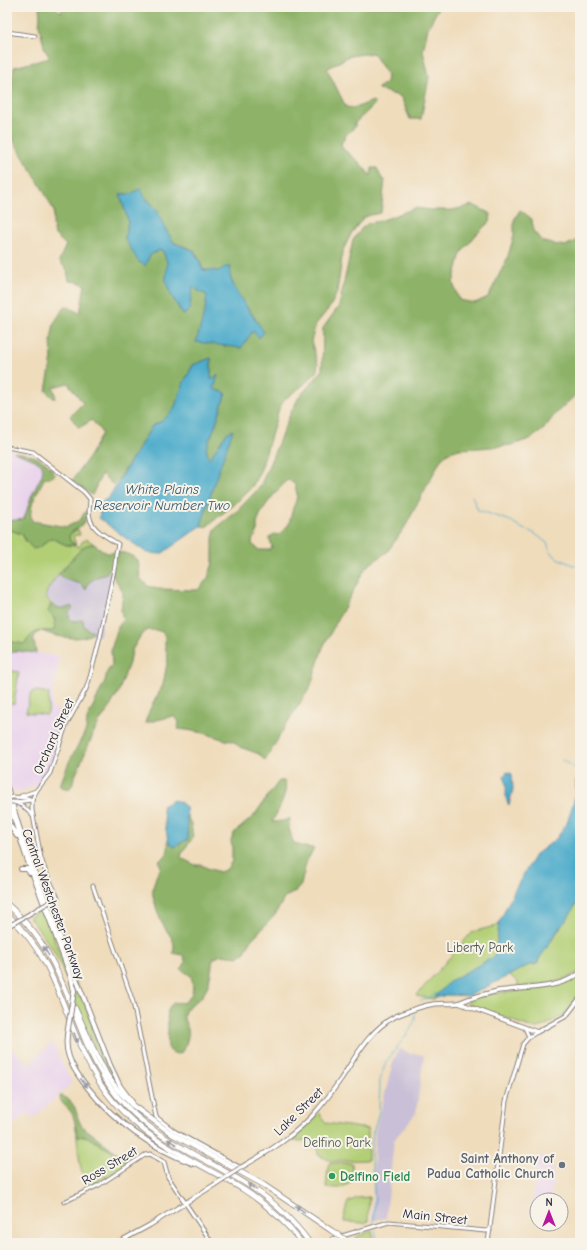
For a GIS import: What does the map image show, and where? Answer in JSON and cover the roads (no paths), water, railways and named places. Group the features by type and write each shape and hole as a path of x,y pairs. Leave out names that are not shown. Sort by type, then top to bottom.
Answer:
{"highway":[{"path":"7,904 24,920 39,939 54,964 92,1057 107,1082 124,1104 145,1123 168,1140 239,1179 263,1195 285,1214 310,1243"},
{"path":"7,914 27,935 43,959 86,1060 107,1094 126,1116 148,1135 236,1185 259,1201 280,1219 302,1243"},
{"path":"63,986 107,1075 117,1089 132,1105 160,1127 176,1137 273,1190 348,1242"}],"main road":[{"name":"Central Westchester Parkway","path":"7,787 25,853 114,1074 120,1086 129,1098 145,1115"},
{"name":"Central Westchester Parkway","path":"7,797 71,977 74,991 66,1044 68,1054 76,1072 96,1098 113,1116 132,1131 173,1155 202,1167"},
{"path":"7,822 22,842 32,852 40,853"},
{"path":"25,853 26,864 21,869 28,869 38,887"},
{"path":"38,887 33,861 40,853"},
{"path":"459,1003 474,997 494,992 560,983 580,973"},
{"path":"459,1003 537,1032 566,1016 580,998"},
{"name":"Lake Street","path":"117,1243 148,1226 282,1142 318,1110 336,1086 362,1046 371,1035 384,1024 394,1017 417,1008 435,1004 459,1003"}],"street":[{"path":"7,32 35,36"},
{"name":"Orchard Street","path":"7,447 33,452 84,492 90,499 89,513 91,523 118,544 96,655 86,689 66,725 50,773 36,791 32,800"},
{"path":"7,797 20,796 36,791"},
{"path":"20,796 32,800"},
{"path":"7,802 32,800"},
{"path":"7,927 58,898 45,870 40,853 33,817 32,800"},
{"path":"14,802 23,806 33,817"},
{"path":"93,886 133,1002 156,1115 162,1122 185,1137 240,1168"},
{"path":"525,1028 529,1037"},
{"path":"488,1243 506,1101 522,1048 529,1037 537,1032"},
{"name":"Ross Street","path":"64,1202 95,1187 147,1154 152,1154 163,1161 168,1177 185,1203"},
{"path":"185,1203 212,1243"},
{"name":"Main Street","path":"328,1243 332,1239 379,1224 393,1222 486,1231 490,1230"}],"water":[{"path":"141,188 144,196 157,210 164,227 174,243 193,250 203,270 220,271 225,267 231,267 230,273 234,286 264,332 259,338 253,331 241,348 196,342 205,311 207,295 198,291 193,286 189,311 183,315 170,293 166,281 167,262 163,251 160,250 150,255 145,266 138,261 125,239 128,221 120,194 131,194"},
{"name":"White Plains Reservoir Number Two","path":"211,358 211,379 218,375 214,389 226,393 206,448 209,459 227,433 233,430 201,526 161,554 147,553 99,518 101,503 109,497 152,426 162,421 174,409 184,382 193,365"},
{"path":"507,772 512,774 513,789 509,805 506,798 506,783 504,776"},
{"path":"580,776 580,898 566,921 560,927 536,964 529,965 469,996 446,995 433,999 450,981 495,956 499,923 515,889 535,855 556,839 567,823 576,794 576,780"},
{"path":"174,800 180,802 186,807 188,839 174,847 168,841 162,806"}],"waterway":[{"path":"472,496 478,510 511,521 523,529 534,533 547,543 551,553 559,559 573,565 580,566"},
{"path":"562,760 580,771"},
{"path":"421,1001 438,993"},
{"path":"374,1222 375,1201 371,1153 373,1132 379,1112 380,1080 386,1062 410,1030 415,1020 415,1014"},
{"path":"375,1230 378,1243"}],"place":[{"name":"Saint Anthony of Padua Catholic Church","path":"562,1165"},
{"name":"Delfino Field","path":"332,1176"}],"park label":[{"name":"Liberty Park","path":"480,947"},
{"name":"Delfino Park","path":"337,1142"}]}
